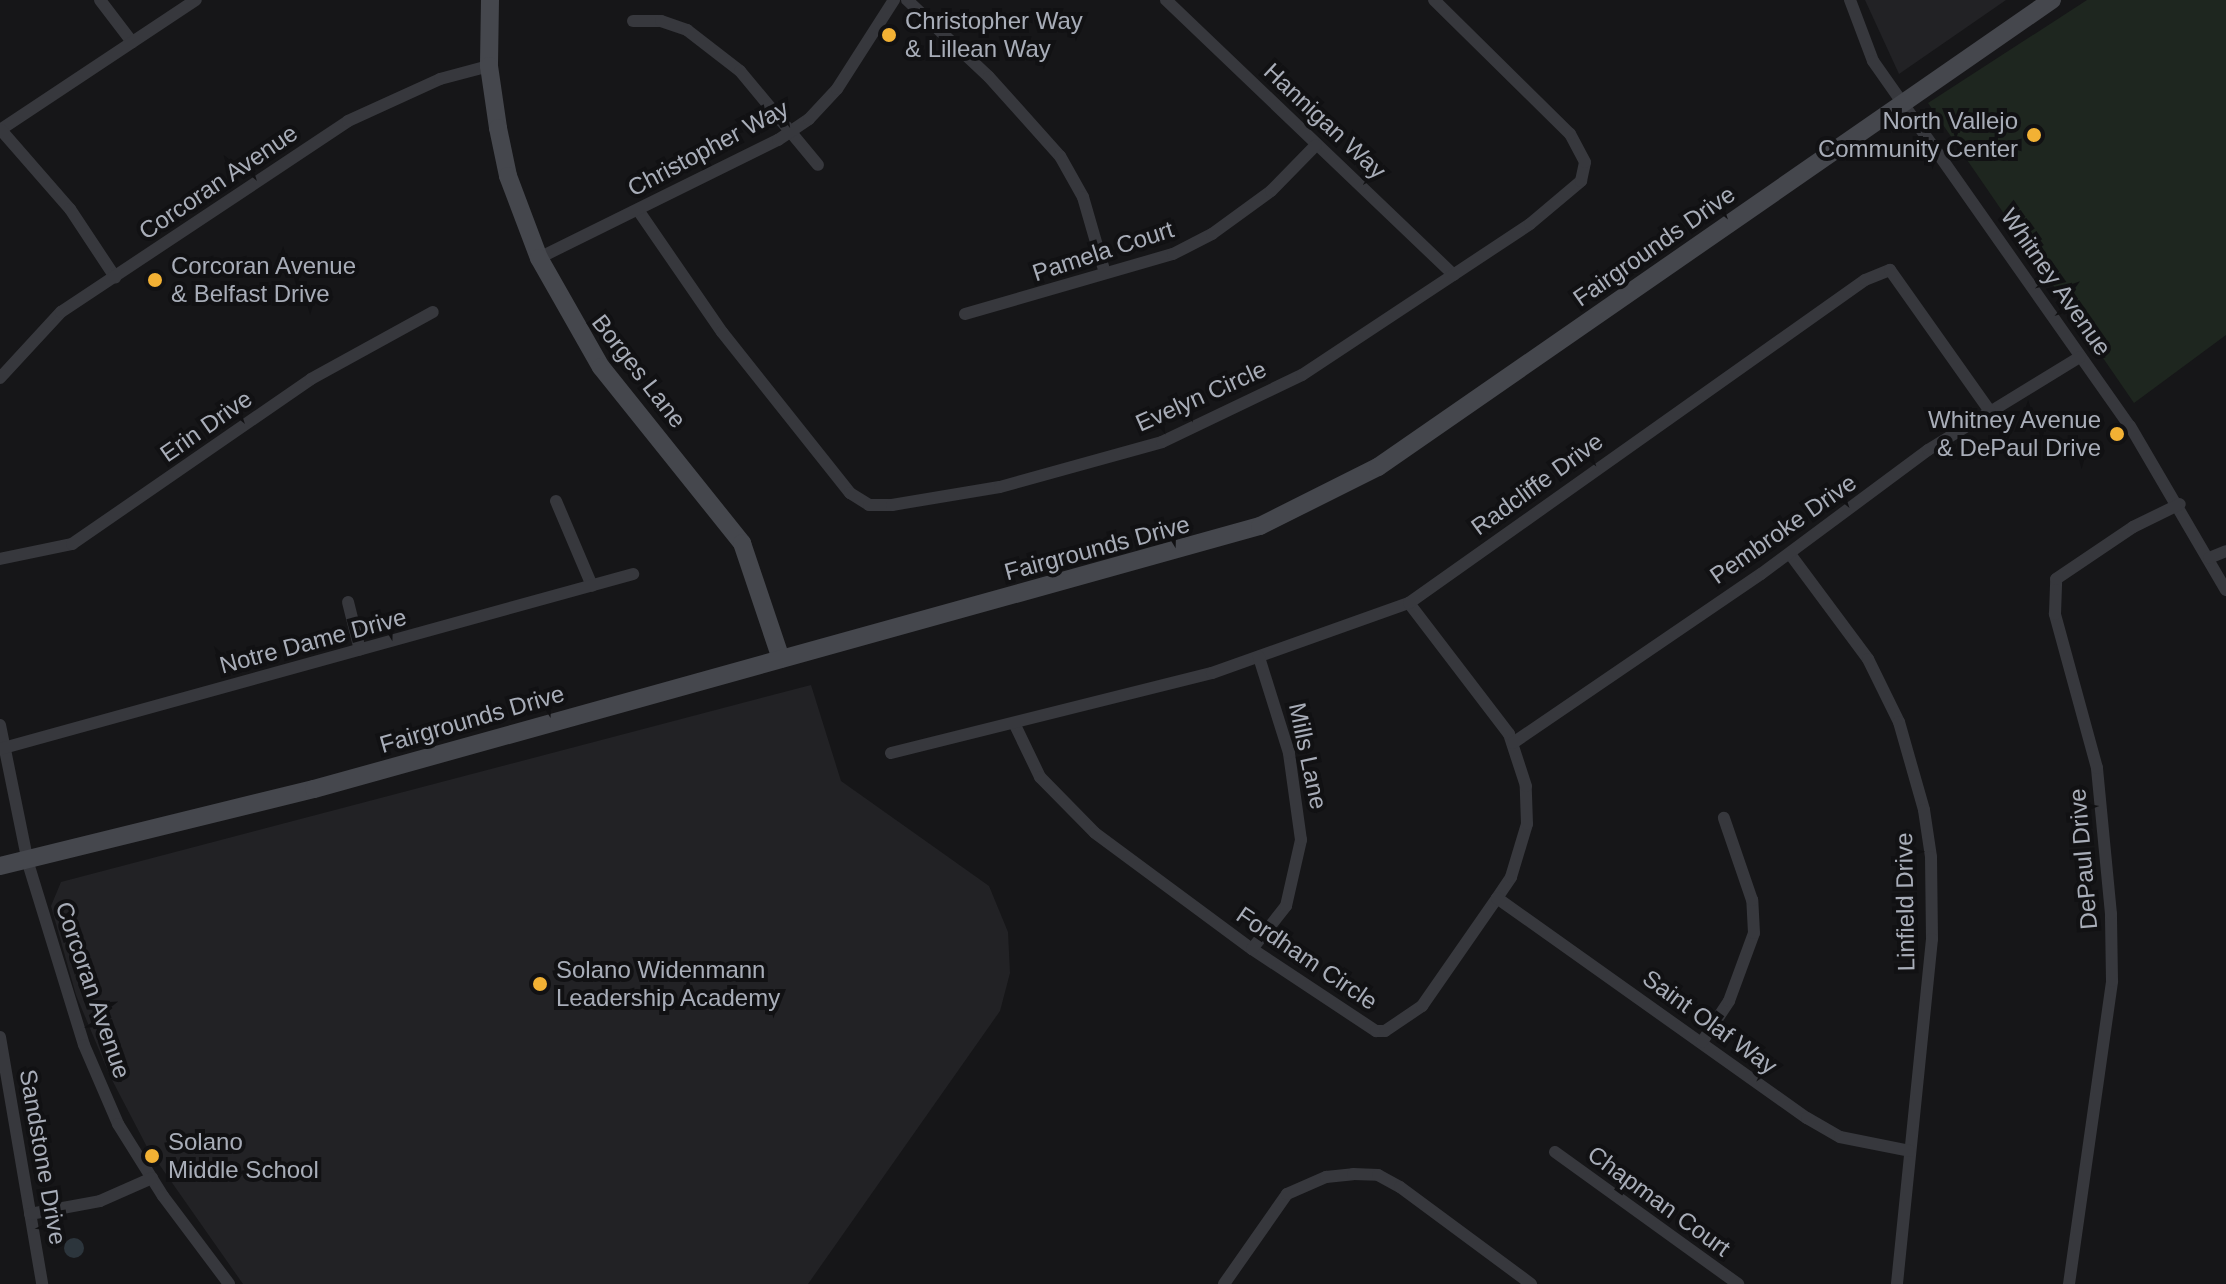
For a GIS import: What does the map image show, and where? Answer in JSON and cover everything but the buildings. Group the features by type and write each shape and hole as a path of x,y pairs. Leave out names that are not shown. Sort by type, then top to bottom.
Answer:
{"main road":[{"name":"Borges Lane","path":"490,0 489,66 508,176 539,258 601,367 742,543 781,659"},
{"name":"Fairgrounds Drive","path":"0,866 28,863 1260,526 1378,467 2052,0"},
{"name":"Fairgrounds Drive","path":"0,878 28,863"}],"street":[{"path":"100,0 132,42"},
{"path":"115,277 70,209 0,130 196,0"},
{"name":"Christopher Way","path":"539,258 789,132 837,89 894,0"},
{"path":"907,0 989,77 1060,156 1083,197 1105,273"},
{"name":"Hannigan Way","path":"1166,0 1454,275"},
{"name":"Evelyn Circle","path":"638,210 722,332 850,493 869,505 1000,487 1162,442 1302,375 1454,275 1581,181 1585,162 1550,109 1434,0"},
{"name":"Whitney Avenue","path":"1850,0 1873,61 2180,504 2226,590"},
{"path":"633,21 661,21 687,30 740,71 818,165"},
{"name":"Corcoran Avenue","path":"0,378 49,322 348,121 440,79 489,66"},
{"name":"Pamela Court","path":"965,314 1173,254 1212,234 1271,191 1316,145"},
{"name":"Radcliffe Drive","path":"891,753 1015,725 1259,657 1409,603 1853,289 1890,270 1990,411"},
{"name":"Erin Drive","path":"0,559 72,544 311,379 433,312"},
{"name":"Pembroke Drive","path":"1513,743 1790,554 1990,411 2080,357"},
{"path":"556,501 592,586"},
{"name":"DePaul Drive","path":"2069,1284 2112,981 2111,914 2097,768 2055,614 2056,579 2133,527 2180,504"},
{"path":"2209,558 2226,551"},
{"name":"Linfield Drive","path":"1790,554 1868,659 1899,722 1924,810 1931,857 1932,939 1897,1284"},
{"name":"Notre Dame Drive","path":"2,748 633,574"},
{"path":"348,602 360,650"},
{"name":"Fordham Circle","path":"1015,725 1040,777 1058,801 1252,949 1364,1023 1385,1031 1422,1006 1497,898 1511,877 1527,824 1526,786 1513,743 1409,603"},
{"name":"Mills Lane","path":"1252,949 1286,906 1301,840 1289,753 1259,657"},
{"name":"Corcoran Avenue","path":"0,725 2,748 28,863 84,1045 118,1124 152,1178 229,1284"},
{"path":"1702,1042 1729,1001 1754,933 1752,900 1724,818"},
{"name":"Saint Olaf Way","path":"1497,898 1840,1137 1910,1151"},
{"name":"Sandstone Drive","path":"0,1037 42,1284"},
{"name":"Chapman Court","path":"1555,1152 1738,1284"},
{"path":"1224,1284 1287,1194 1326,1177 1353,1174 1378,1175 1400,1187 1530,1284"},
{"path":"30,1214 100,1201 152,1178"}],"shaded area":[{"path":"1865,0 2006,0 1899,74"},
{"path":"2087,0 2226,0 2226,335 2134,403 1928,103"},
{"name":"Solano Widenmann Leadership Academy","path":"811,685 841,781 989,886 1008,932 1010,973 1000,1011 808,1284 243,1284 147,1147 110,1076 76,995 51,906 61,882"},
{"path":"74,1238 81,1241 84,1248 81,1255 74,1258 67,1255 64,1248 67,1241"}],"place":[{"name":"Christopher Way & Lillean Way","path":"889,35"},
{"name":"North Vallejo Community Center","path":"2034,135"},
{"name":"Corcoran Avenue & Belfast Drive","path":"155,280"},
{"name":"Whitney Avenue & DePaul Drive","path":"2117,434"},
{"name":"Solano Widenmann Leadership Academy","path":"540,984"},
{"name":"Solano Middle School","path":"152,1156"}]}
